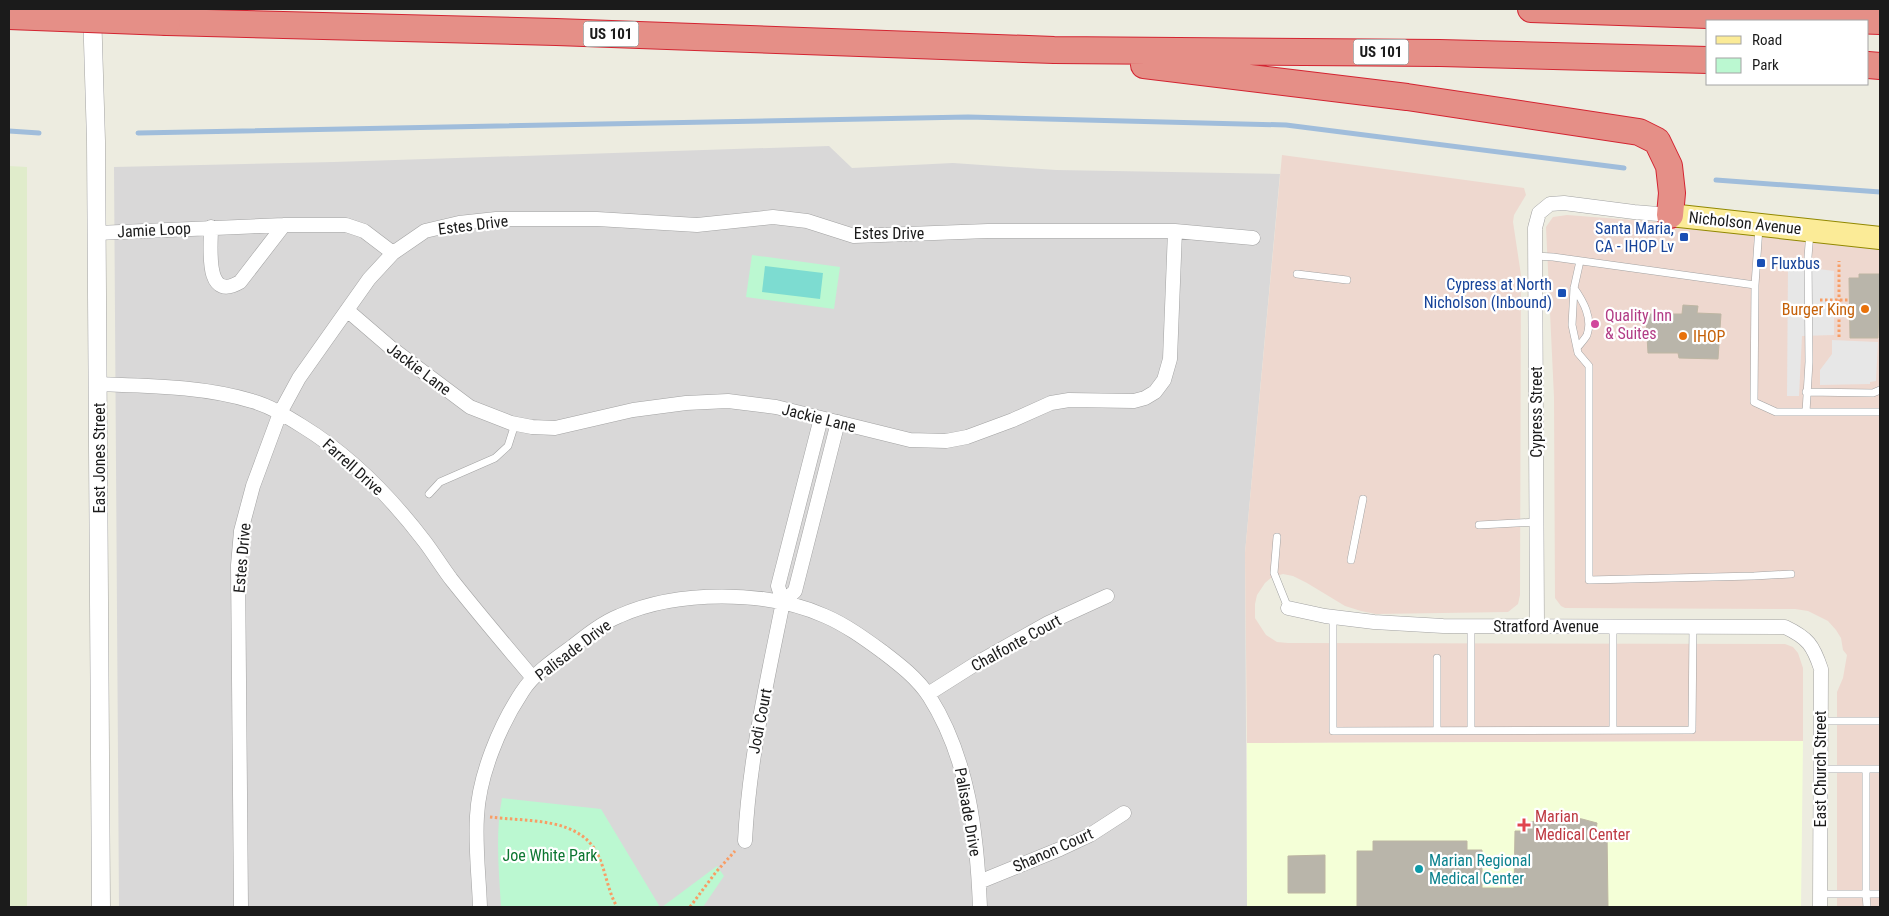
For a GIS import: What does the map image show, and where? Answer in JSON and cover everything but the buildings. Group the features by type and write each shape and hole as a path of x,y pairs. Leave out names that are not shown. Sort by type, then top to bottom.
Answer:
{"highway":[{"path":"1531,9 1851,20"},
{"name":"US 101","path":"9,16 556,32 1054,50 1440,53 1706,60"},
{"path":"1054,50 1145,65 1407,97 1639,132 1657,141 1670,166 1672,193 1670,215"}],"main road":[{"name":"Nicholson Avenue","path":"1670,215 1880,238"}],"street":[{"name":"East Jones Street","path":"92,9 97,232 101,907"},
{"name":"Nicholson Avenue","path":"1550,204 1564,203 1670,215"},
{"name":"Cypress Street","path":"1537,625 1535,228 1539,213 1550,204"},
{"name":"Estes Drive","path":"241,907 238,565 241,531 253,486 280,413 299,378 369,280 393,254 425,231 459,223 496,220 597,219 697,225 774,217 807,221 854,236 988,231 1175,232 1253,238"},
{"name":"Jamie Loop","path":"211,227 212,271 215,281 222,286 232,287 240,282 284,225"},
{"name":"Jamie Loop","path":"97,232 211,227 346,225 364,231 393,254"},
{"name":"Jackie Lane","path":"347,310 390,347 470,407 515,424 555,428 633,410 728,401 776,407 910,440 946,441 966,437 1051,403 1069,400 1134,401 1145,398 1155,392 1164,380 1170,359 1175,232"},
{"name":"Farrell Drive","path":"98,384 166,387 253,401 280,413 327,441 363,471 395,506 450,578 532,678"},
{"name":"Jodi Court","path":"744,841 747,797 756,737 784,602 778,586 822,418"},
{"name":"Jodi Court","path":"784,602 795,591 838,422"},
{"name":"Chalfonte Court","path":"928,694 977,663 1048,623 1107,596"},
{"name":"Palisade Drive","path":"480,907 477,815 485,772 502,728 532,678 596,629 619,616 668,601 703,597 784,602 824,616 868,641 918,681 928,694 946,726 963,773 974,828 980,907"},
{"name":"Stratford Avenue","path":"1288,608 1333,617 1374,622 1471,626 1785,627 1802,636"},
{"name":"East Church Street","path":"1802,636 1815,650 1820,669 1820,900"},
{"name":"Shanon Court","path":"979,882 1090,835 1124,814"}],"lane":[{"path":"1759,224 1755,285 1754,402 1776,412 1880,412"},
{"path":"1806,412 1809,362 1808,257 1811,230"},
{"path":"1535,256 1755,285"},
{"path":"1580,261 1574,288 1572,325 1578,354 1589,366 1589,580 1791,574"},
{"path":"1297,274 1347,280"},
{"path":"1574,288 1585,305 1588,320 1587,335 1577,348"},
{"path":"1806,392 1873,393 1880,390"},
{"path":"429,494 440,482 495,458 508,446 515,424"},
{"path":"1352,560 1363,499"},
{"path":"1479,525 1537,522"},
{"path":"1277,537 1274,573 1288,608"},
{"path":"1333,617 1333,731 1692,730 1692,626"},
{"path":"1471,626 1471,730"},
{"path":"1613,626 1613,730"},
{"path":"1437,658 1437,730"},
{"path":"1821,721 1880,721"},
{"path":"1821,769 1880,769"},
{"path":"1866,769 1867,907"},
{"path":"1820,900 1880,894"}],"path":[{"path":"1839,261 1839,338"},
{"path":"1808,300 1849,300"},
{"path":"477,815 553,824 571,828 583,835 591,843 599,856 612,898 617,907"},
{"path":"690,907 716,872 744,841"}],"shaded area":[{"path":"829,146 852,168 953,163 1056,170 1280,174 1245,553 1247,907 119,907 114,167"},
{"path":"1282,155 1524,188 1526,195 1514,215 1513,222 1521,275 1520,595 1518,604 1508,612 1376,614 1345,606 1307,583 1293,576 1283,574 1272,577 1265,583 1257,595 1255,618 1266,635 1277,642 1288,643 1785,644 1793,647 1798,653 1803,668 1803,741 1247,743 1245,553"},
{"path":"9,166 27,167 27,907 9,907"},
{"path":"1567,215 1738,228 1880,242 1880,907 1837,907 1837,692 1843,678 1847,655 1843,650 1841,638 1828,621 1808,611 1795,609 1565,608 1555,598 1554,397 1546,227 1553,217"},
{"path":"1788,265 1834,271 1834,335 1802,336 1799,396 1787,396"},
{"path":"765,266 823,273 820,299 762,292"},
{"path":"1832,340 1878,342 1876,381 1870,382 1870,384 1820,385 1820,370 1832,354"},
{"name":"Marian Medical Center","path":"1803,741 1801,907 1247,907 1247,743"}],"green space":[{"path":"752,255 840,267 834,309 746,297"},
{"name":"Joe White Park","path":"502,798 601,809 660,907 501,907 498,839"},
{"path":"717,866 724,876 703,907 662,907"}],"waterway":[{"path":"138,133 968,117 1286,125 1624,168"},
{"path":"9,131 39,133"},
{"path":"1716,180 1880,192"}],"place":[{"name":"Santa Maria, CA - IHOP Lv","path":"1684,237"},
{"name":"Fluxbus","path":"1761,263"},
{"name":"Cypress at North Nicholson (Inbound)","path":"1562,293"},
{"name":"Burger King","path":"1865,309"},
{"name":"Quality Inn & Suites","path":"1595,324"},
{"name":"IHOP","path":"1683,336"},
{"name":"Marian Medical Center","path":"1524,825"},
{"name":"Marian Regional Medical Center","path":"1419,869"}]}
